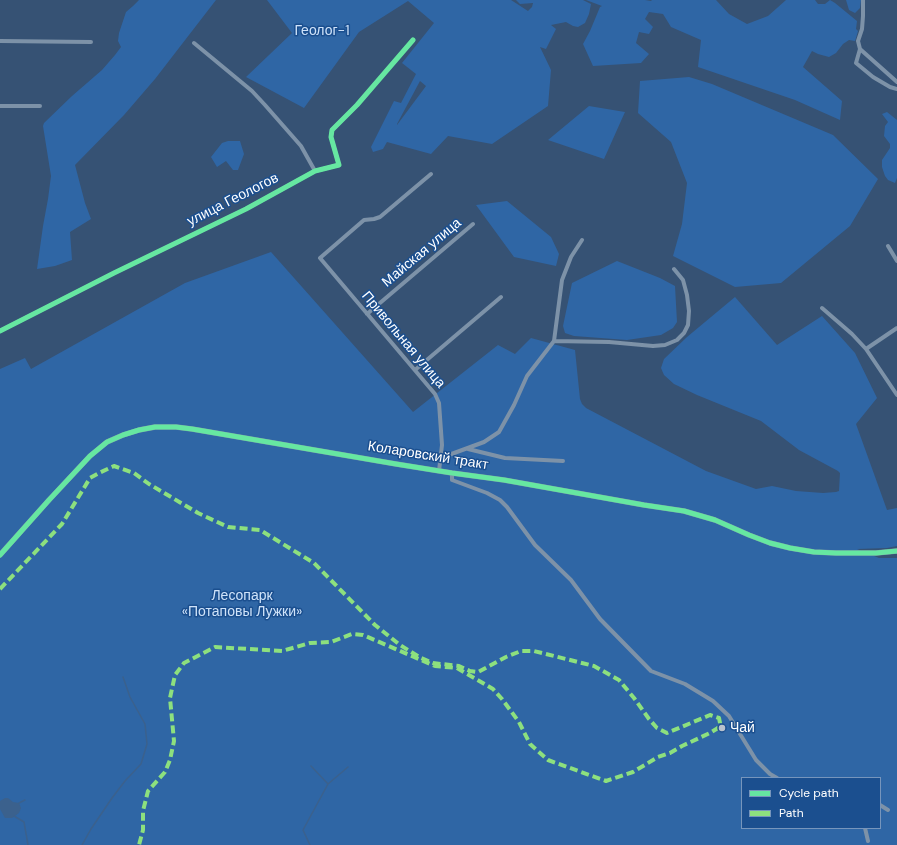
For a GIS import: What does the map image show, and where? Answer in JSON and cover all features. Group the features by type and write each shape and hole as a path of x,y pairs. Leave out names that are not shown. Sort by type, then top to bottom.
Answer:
{"street":[{"path":"863,0 862,29 858,41 860,49 856,63 873,77 890,87 897,89"},
{"name":"улица Геологов","path":"0,331 239,212 314,171 339,165 331,137 332,130 357,105 413,40"},
{"path":"0,41 91,42"},
{"path":"194,43 256,96 301,146 314,171"},
{"path":"860,49 897,82"},
{"path":"0,106 40,106"},
{"name":"Привольная улица","path":"431,174 380,217 364,220 320,258 435,394 439,403 442,445 439,471"},
{"name":"Майская улица","path":"367,314 473,224"},
{"path":"441,456 446,456 484,442 499,432 528,376 554,341 562,280 571,257 582,240"},
{"path":"888,246 897,261"},
{"path":"554,341 608,342 665,346 677,340 684,333 688,325 689,312 683,280 674,269"},
{"path":"415,370 501,297"},
{"path":"822,308 852,334 866,349 897,395"},
{"path":"866,349 897,328"},
{"name":"Коларовский тракт","path":"0,555 48,500 90,456 107,442 122,435 155,427 192,429 452,474 504,480 684,511 715,520 749,536 790,548 814,552 836,553 876,553 897,551"},
{"path":"467,448 505,458 563,461"},
{"path":"452,474 452,480 487,493 500,500 508,507 534,545 572,580 600,619 646,666 651,671 685,684 713,701 729,716 756,760 770,774 775,777"},
{"path":"881,806 888,810"},
{"path":"865,829 868,841"}],"green space":[{"path":"139,0 216,0 155,79 124,115 75,165 85,203 91,219 70,232 72,260 55,266 37,269 51,176 43,126 44,123 102,70 115,55 121,47 118,41 119,33 126,12"},
{"name":"Геолог-1","path":"267,0 511,0 528,11 532,7 533,3 520,4 516,0 583,0 591,4 585,23 578,27 566,22 551,25 556,29 546,49 540,47 551,70 548,106 492,144 448,136 431,154 387,142 383,149 373,152 371,147 394,101 401,103 416,74 402,63 434,23 408,1 359,32 304,108 246,77 292,33","holes":["420,81 426,86 397,125"]},
{"path":"586,0 716,0 729,14 747,24 768,16 786,0 815,0 818,4 825,4 830,0 857,21 856,29 858,31 855,41 849,40 843,44 836,53 829,57 812,51 803,67 842,101 840,120 795,100 698,67 701,40 671,27 663,14 649,12 645,19 653,27 649,34 639,32 636,43 649,54 641,63 593,66 583,44 600,7 602,6"},
{"path":"846,0 861,0 860,8 855,13 849,10"},
{"path":"689,77 712,84 833,135 878,179 850,226 781,283 735,287 673,256 682,224 687,183 671,142 638,113 640,81"},
{"path":"589,106 625,112 604,159 548,140"},
{"path":"887,112 897,120 897,178 895,183 888,180 882,167 882,160 890,148 890,144 884,136 885,126 888,122 882,114"},
{"path":"228,141 240,141 244,154 238,170 233,170 226,161 217,167 211,157 222,143"},
{"path":"507,201 551,237 559,254 556,266 514,257 476,205"},
{"name":"Лесопарк «Потаповы Лужки»","path":"271,252 413,412 498,345 515,354 531,338 575,350 580,399 586,408 706,471 756,489 772,486 796,491 823,493 839,491 840,473 838,471 799,450 761,421 674,384 664,375 661,368 664,359 687,337 735,297 777,345 822,316 855,353 877,398 856,424 887,510 897,508 897,546 887,548 857,549 879,558 897,558 897,845 0,845 0,369 25,358 31,369 185,283"},
{"path":"617,261 660,278 675,286 677,322 673,328 661,335 627,340 574,336 565,333 563,326 572,283"}],"shaded area":[{"path":"5,798 19,803 21,808 19,813 12,818 5,818 0,809 0,801"}],"waterway":[{"path":"82,845 112,798 141,764 147,744 145,724 130,697 123,677"},
{"path":"310,845 303,830 328,784 311,766"},
{"path":"328,784 348,767"},
{"path":"19,803 25,800"},
{"path":"14,816 24,822 28,845"}],"marked path":[{"path":"0,589 62,524 90,478 114,466 134,473 149,484 198,513 228,527 260,530 314,563 375,625 400,645 421,658 433,663 459,666 470,671 478,672 521,651 534,651 594,666 619,680 657,728 667,733 710,715 719,718 720,723 718,728 710,733 670,753 658,757 633,772 606,781 548,760 530,744 519,722 493,689 457,668 435,666 363,635 352,634 331,642 310,643 282,651 215,647 184,663 175,675 170,698 174,741 170,760 165,772 148,791 143,811 143,830 139,845"}],"cycle path":[{"path":"0,331 114,273 246,209 315,171 339,165 331,137 332,130 357,105 413,40"},
{"path":"0,555 90,456 107,442 123,435 155,427 192,429 684,511 715,520 770,543 790,548 814,552 836,553 876,553 897,551"}],"place":[{"name":"Чай","path":"722,728"}]}
